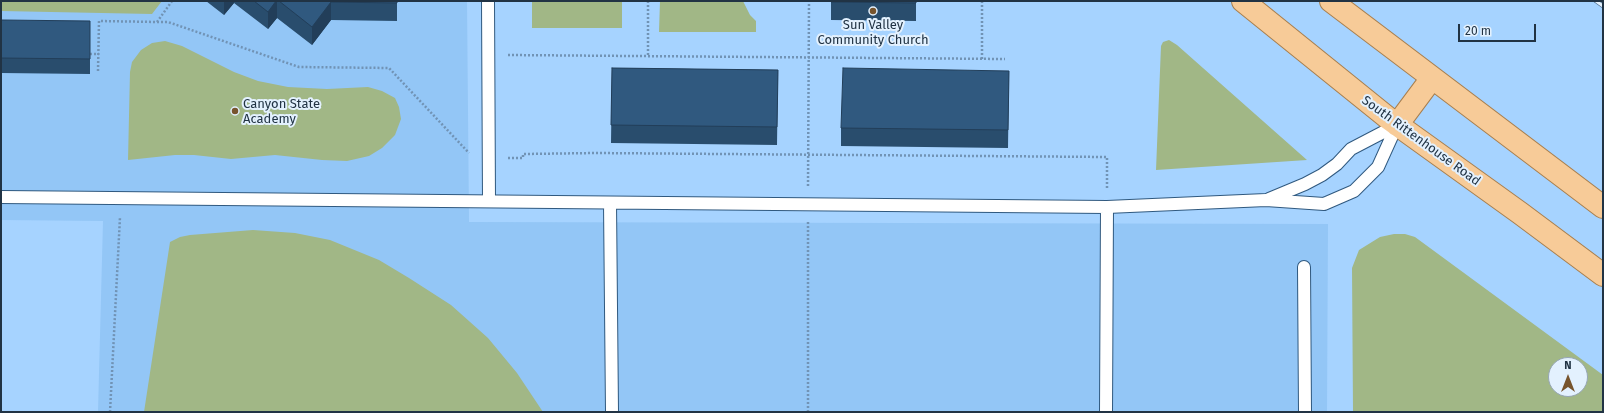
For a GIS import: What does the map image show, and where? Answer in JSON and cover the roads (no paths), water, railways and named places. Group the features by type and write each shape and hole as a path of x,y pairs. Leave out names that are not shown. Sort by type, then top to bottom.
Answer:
{"main road":[{"name":"South Rittenhouse Road","path":"1244,1 1397,125 1520,213 1603,275"},
{"path":"1331,1 1603,206"},
{"path":"1397,125 1432,78"}],"lane":[{"path":"488,1 489,201"},
{"path":"1266,200 1305,184 1337,164 1351,149 1397,125"},
{"path":"1,197 1107,207 1266,200 1324,204 1354,191 1378,167 1397,125"},
{"path":"610,203 612,412"},
{"path":"1106,412 1107,207"},
{"path":"1304,267 1305,412"}],"railway":[{"path":"1596,1 1603,6"}],"place":[{"name":"Sun Valley Community Church","path":"873,11"},
{"name":"Canyon State Academy","path":"235,111"}]}
